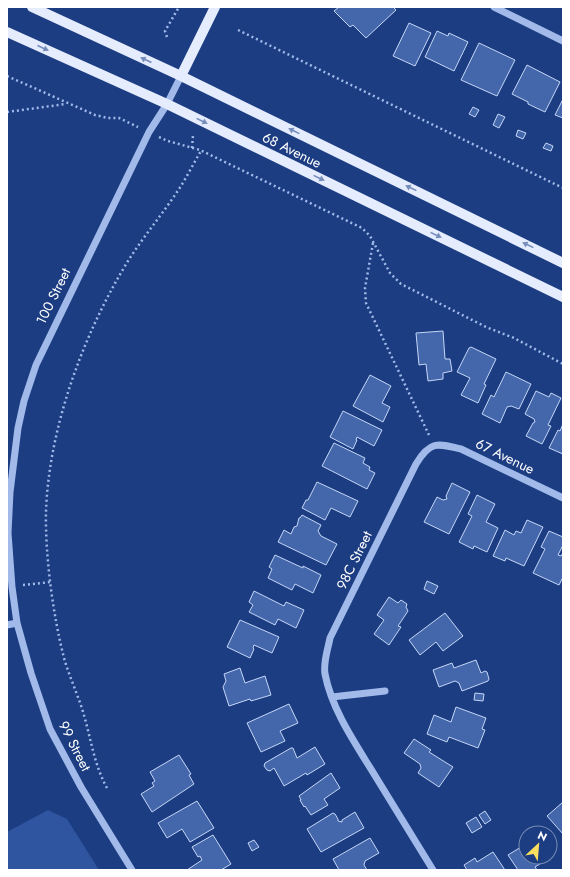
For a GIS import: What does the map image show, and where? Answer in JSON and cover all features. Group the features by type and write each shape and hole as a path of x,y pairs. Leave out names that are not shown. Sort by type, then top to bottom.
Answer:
{"main road":[{"name":"68 Avenue","path":"32,7 181,76 563,262"},
{"name":"100 Street","path":"181,76 215,7"},
{"name":"68 Avenue","path":"7,32 167,104 563,297"}],"street":[{"path":"494,7 563,40"},
{"name":"100 Street","path":"18,623 12,587 8,533 10,492 18,428 24,401 36,365 61,312 149,132 167,104 181,76"},
{"name":"67 Avenue","path":"434,445 461,449 563,498"},
{"name":"98C Street","path":"433,870 359,749 343,720 332,697 325,672 330,638 416,464 424,451 434,445"},
{"path":"7,625 18,623"},
{"name":"99 Street","path":"18,623 31,673 50,729 81,787 132,870"},
{"path":"332,697 385,691"}],"path":[{"path":"167,37 165,31 179,7"},
{"path":"238,30 563,188"},
{"path":"7,76 95,115 108,118 119,118"},
{"path":"7,112 67,103"},
{"path":"192,148 193,135"},
{"path":"168,141 201,151 348,220 362,228 370,236 390,273 401,284 486,327 514,338 563,364"},
{"path":"107,788 98,770 87,724 64,659 50,582 46,511 49,478 63,408 70,384 92,330 122,271 146,234 176,193 201,151"},
{"path":"374,242 365,288 366,303 434,445"},
{"path":"29,585 50,582"}],"shaded area":[{"path":"48,810 67,819 99,870 7,870 7,832"}],"building":[{"path":"339,7 393,7 396,10 366,38 353,25 350,27 334,11"},
{"path":"409,23 431,33 415,66 393,56"},
{"path":"437,31 448,36 449,33 468,42 454,71 425,57"},
{"path":"479,43 515,60 497,96 461,80"},
{"path":"527,65 560,82 545,112 512,94"},
{"path":"563,99 563,118 555,115"},
{"path":"473,107 479,110 475,117 469,114"},
{"path":"498,114 505,117 499,128 493,125"},
{"path":"518,130 526,133 523,139 516,136"},
{"path":"546,143 553,146 551,151 543,148"},
{"path":"443,331 445,359 450,359 452,371 443,373 443,379 428,381 426,364 419,365 416,333"},
{"path":"471,347 496,359 484,384 486,385 478,403 461,395 470,378 457,372 469,348"},
{"path":"506,372 531,384 519,409 511,406 507,407 500,423 482,414 491,395 494,397"},
{"path":"370,375 391,386 382,403 390,407 383,422 353,406"},
{"path":"536,391 549,397 551,393 561,398 548,425 551,426 542,444 526,436 535,422 534,419 525,414"},
{"path":"343,411 382,430 374,446 357,437 353,449 330,437"},
{"path":"563,424 563,454 549,448 558,430 560,431"},
{"path":"334,443 365,458 363,463 370,467 369,470 375,473 367,489 322,466"},
{"path":"317,482 358,501 350,517 331,508 325,520 302,508"},
{"path":"452,483 470,492 449,534 424,522 437,497 443,500 447,499 446,496"},
{"path":"477,495 495,504 486,522 498,528 487,552 474,546 473,549 459,542 472,516 468,514"},
{"path":"302,515 321,525 318,531 321,536 337,544 326,565 278,542 284,530 291,534"},
{"path":"527,520 543,527 524,566 506,558 505,561 493,556 505,530 514,535 516,531 521,533"},
{"path":"549,531 563,537 563,545 558,555 561,556 563,553 563,577 559,585 533,573 545,549 541,547"},
{"path":"275,555 321,575 313,593 295,584 292,590 268,578 272,569 269,567"},
{"path":"427,581 438,586 434,594 424,589"},
{"path":"254,591 284,606 286,602 304,610 296,628 278,619 275,625 249,612 253,605 249,602"},
{"path":"389,597 398,603 401,600 407,604 406,607 408,611 398,626 401,627 389,645 374,634 384,620 377,615"},
{"path":"445,613 463,636 443,651 436,642 420,655 409,640"},
{"path":"240,620 279,637 272,653 254,645 250,658 227,647"},
{"path":"476,660 481,673 485,671 487,672 489,679 488,681 462,691 459,683 455,681 439,687 433,670 452,663 454,668"},
{"path":"240,668 245,683 265,676 271,695 251,701 250,699 229,706 223,687 226,681 224,674"},
{"path":"475,693 484,694 483,701 474,700"},
{"path":"289,704 298,723 280,731 285,741 261,752 247,723"},
{"path":"456,707 486,718 482,729 485,730 478,748 449,737 447,742 427,734 434,715 451,722"},
{"path":"414,739 431,750 429,752 453,767 439,787 418,773 421,768 420,764 404,753"},
{"path":"315,747 325,764 284,786 274,768 270,771 264,766 265,763 291,748 293,748 297,758"},
{"path":"179,755 191,774 189,775 194,784 152,812 141,794 154,786 152,783 155,781 150,772"},
{"path":"331,773 340,788 324,799 328,805 311,815 305,806 304,807 299,796"},
{"path":"197,801 214,828 190,842 182,829 167,838 158,823"},
{"path":"563,802 563,834 558,828 558,825 555,825 547,816"},
{"path":"485,811 491,820 485,824 479,815"},
{"path":"355,812 364,828 321,852 307,829 333,813 338,821 342,822 342,820"},
{"path":"476,817 482,827 472,833 466,823"},
{"path":"213,835 231,864 221,870 187,870 202,860 200,856 198,857 192,847"},
{"path":"370,838 379,853 365,861 364,865 367,870 339,870 333,859"},
{"path":"254,840 259,847 252,851 248,843"},
{"path":"518,849 518,865 538,865 535,867 537,870 518,870 508,855"},
{"path":"493,852 505,870 467,870 464,865 475,858 477,862"}]}
